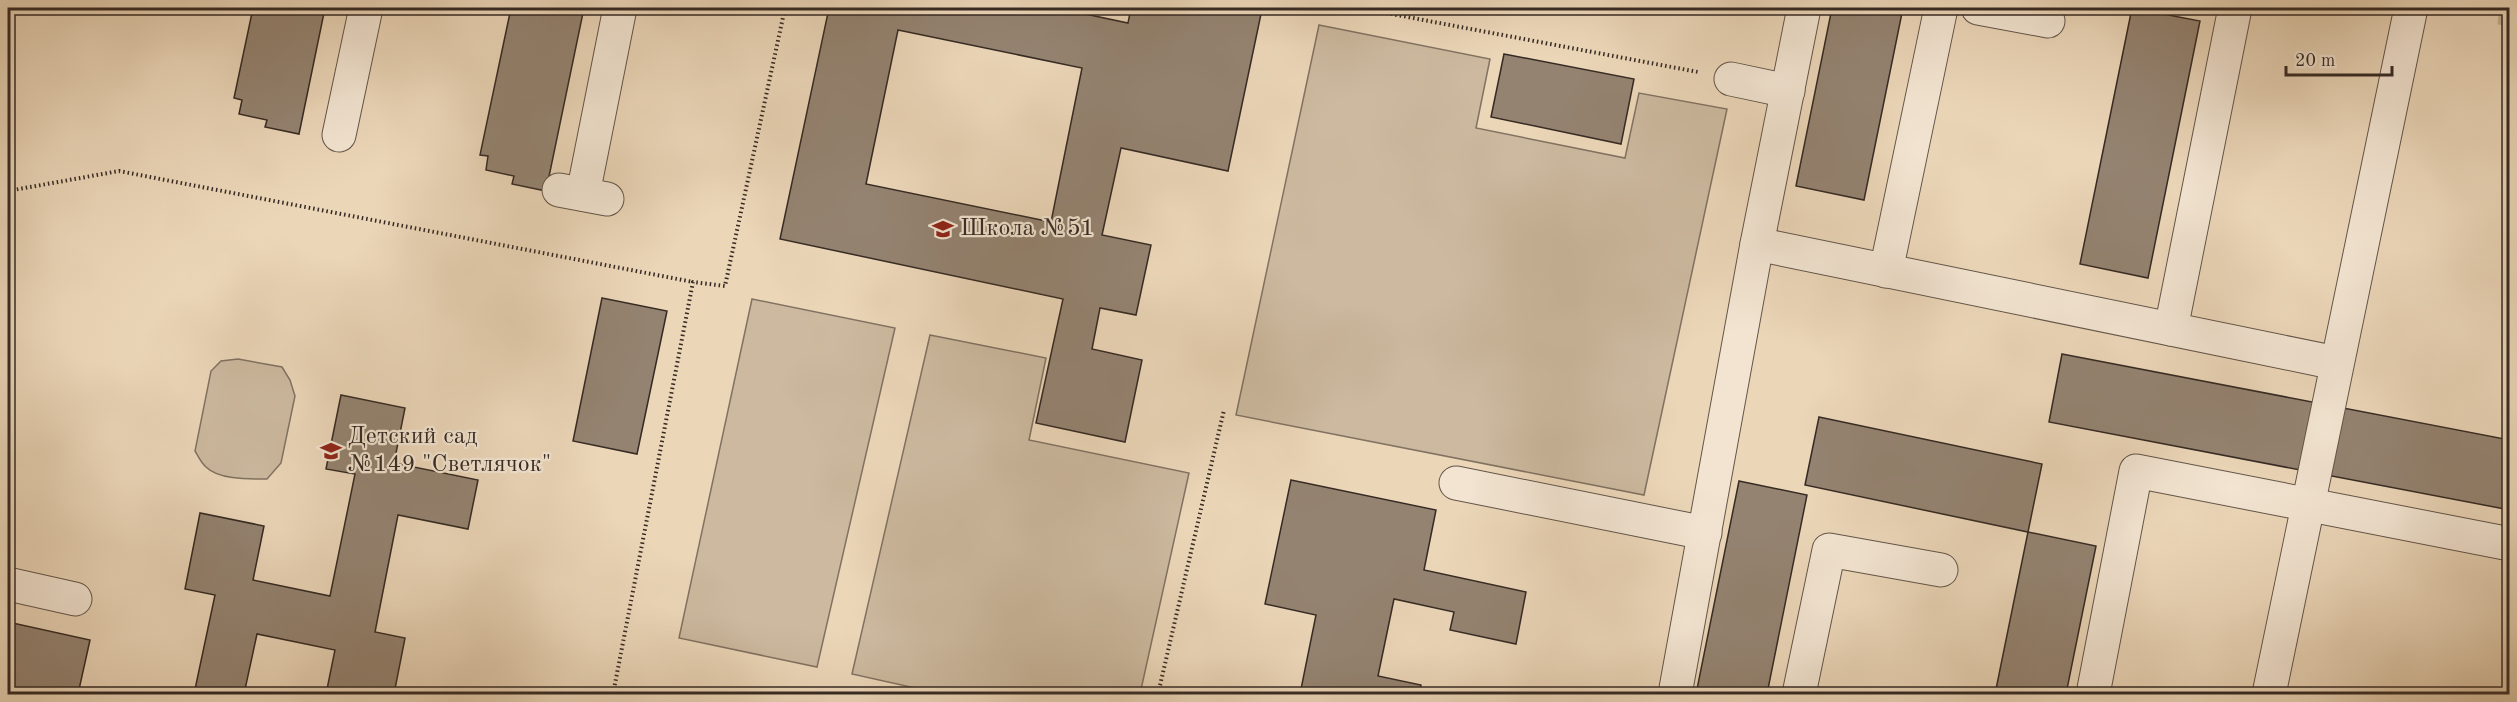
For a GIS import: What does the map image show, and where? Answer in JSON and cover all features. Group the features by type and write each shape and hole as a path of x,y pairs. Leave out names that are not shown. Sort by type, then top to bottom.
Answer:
{"street":[{"path":"338,135 366,8"},
{"path":"583,194 620,8"},
{"path":"1675,694 1757,244 1804,8"},
{"path":"1886,271 1941,8"},
{"path":"1978,8 2048,21"},
{"path":"2170,329 2235,8"},
{"path":"2269,694 2411,8"},
{"path":"1731,79 1788,90"},
{"path":"1757,244 2336,363"},
{"path":"2093,694 2136,471 2510,544"},
{"path":"1456,483 1705,532"},
{"path":"1799,694 1829,550 1941,570"},
{"path":"8,584 75,599"}],"path":[{"path":"8,191 119,171 693,282 724,286 785,8"},
{"path":"1360,8 1731,79"},
{"path":"613,694 693,282"},
{"path":"1158,694 1224,410"}],"shaded area":[{"path":"1319,25 1490,59 1476,128 1625,158 1639,93 1727,109 1644,495 1236,415"},
{"path":"752,299 895,328 817,667 679,638"},
{"path":"930,335 1046,358 1029,440 1189,473 1140,694 942,694 852,674"},
{"path":"238,359 282,367 290,380 295,396 281,463 267,479 235,478 218,474 204,465 195,451 211,371 221,361"}],"building":[{"path":"253,8 325,8 299,134 265,127 267,120 239,114 242,100 234,98"},
{"path":"511,8 584,8 546,191 512,184 514,176 486,170 488,156 480,155"},
{"name":"Школа №51","path":"829,8 1057,8 1128,23 1131,8 1231,8 1261,14 1228,171 1121,148 1102,235 1151,245 1136,315 1100,308 1092,349 1142,360 1125,442 1036,423 1063,299 780,239","holes":["898,30 1082,68 1051,222 866,184"]},
{"path":"1832,8 1903,8 1864,200 1796,186"},
{"path":"2132,8 2200,21 2148,278 2080,264"},
{"path":"1504,54 1634,79 1621,144 1491,117"},
{"path":"602,298 667,311 637,454 573,441"},
{"path":"2062,354 2510,440 2510,510 2049,422"},
{"name":"Детский сад №149 \"Светлячок\"","path":"341,395 405,408 394,463 478,480 468,529 398,515 375,632 405,638 394,694 326,694 335,650 257,634 244,694 194,694 215,595 185,589 200,513 264,526 253,580 330,596 355,474 326,469"},
{"path":"1819,417 2042,464 2028,532 1805,485"},
{"path":"1291,480 1436,510 1424,570 1526,592 1516,644 1450,630 1454,612 1394,599 1378,676 1421,685 1419,694 1300,694 1316,615 1265,604"},
{"path":"1739,481 1807,495 1767,694 1696,694"},
{"path":"2028,532 2096,546 2066,694 1995,694"},
{"path":"8,622 90,640 78,694 8,694"}],"tunnel":[{"path":"2499,8 2510,9"}],"place":[{"name":"Школа №51","path":"943,229"},
{"name":"Детский сад №149 \"Светлячок\"","path":"331,451"}]}
